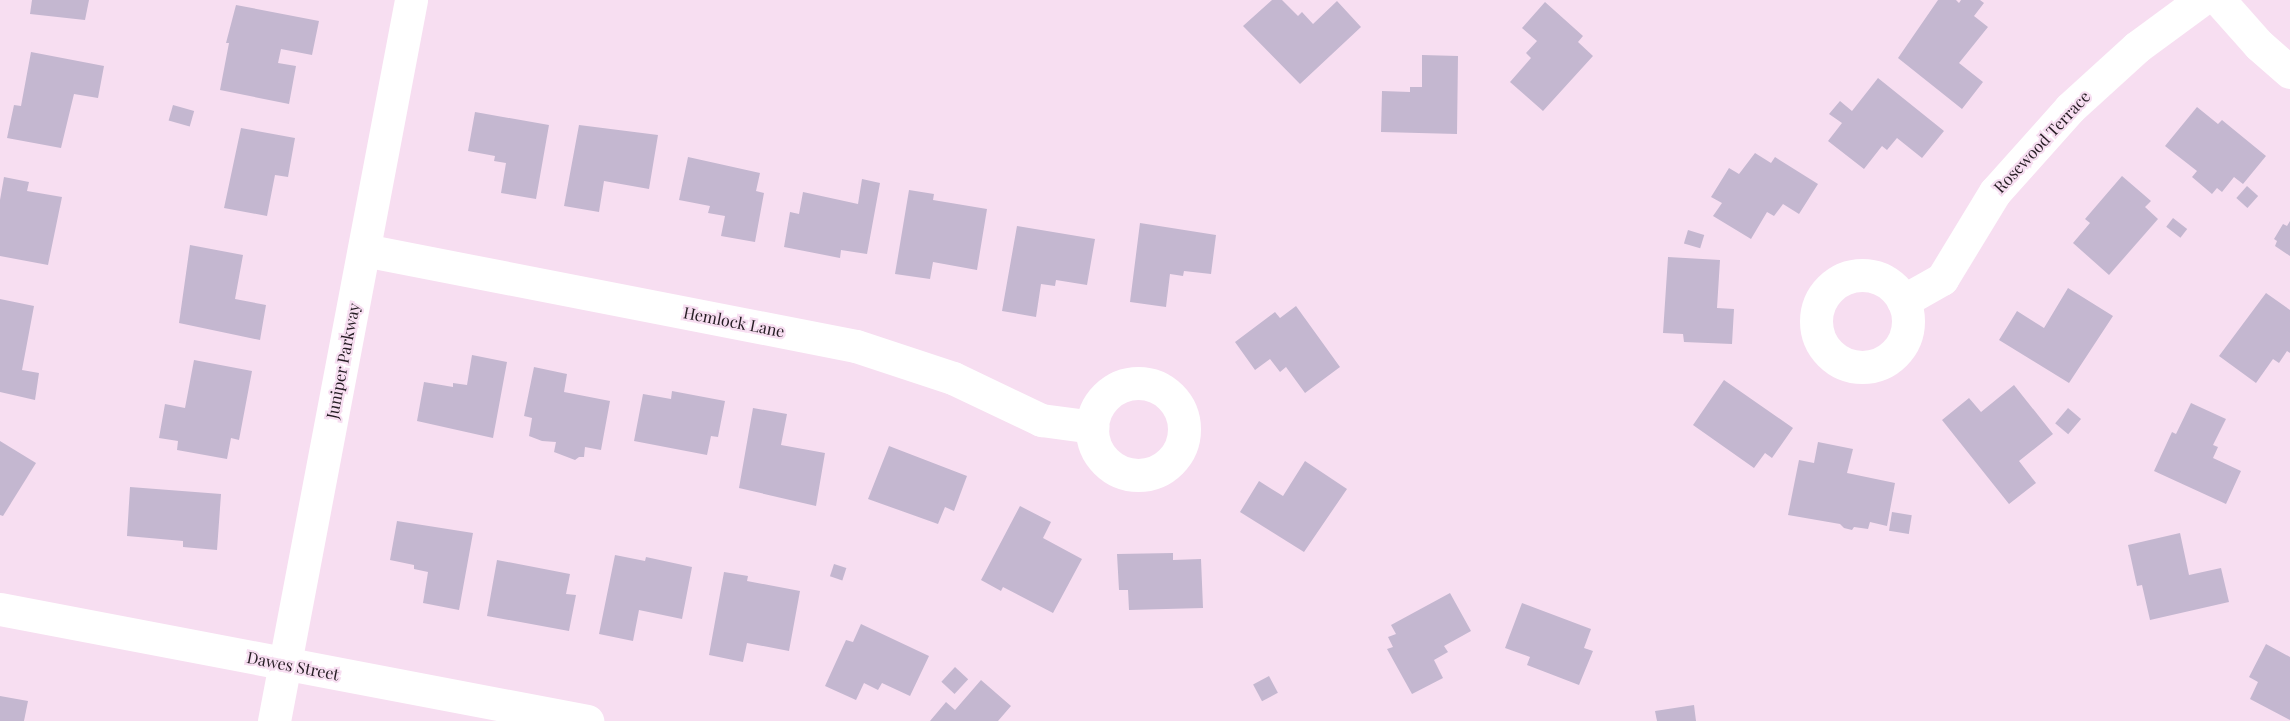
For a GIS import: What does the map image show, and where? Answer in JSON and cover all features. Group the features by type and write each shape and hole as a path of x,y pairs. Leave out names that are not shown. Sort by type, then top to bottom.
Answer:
{"street":[{"name":"Juniper Parkway","path":"274,721 411,0"},
{"name":"Rosewood Terrace","path":"1903,301 1942,279 1995,192 2070,108 2137,47 2201,0"},
{"path":"2219,0 2259,45 2290,72"},
{"name":"Hemlock Lane","path":"364,250 856,346 953,378 1041,420 1093,427"},
{"name":"Dawes Street","path":"0,609 587,721"}],"building":[{"path":"32,0 89,0 85,20 30,14"},
{"path":"1272,0 1282,0 1298,16 1302,12 1313,24 1337,1 1361,27 1300,84 1243,26"},
{"path":"1938,0 1956,0 1959,3 1961,0 1980,0 1984,3 1974,16 1988,27 1959,63 1983,82 1962,109 1898,58"},
{"path":"1545,2 1583,36 1578,42 1593,56 1543,111 1510,82 1531,58 1526,53 1537,41 1522,28"},
{"path":"236,5 319,21 312,55 281,49 278,63 296,66 289,104 220,90 229,43 226,43"},
{"path":"31,52 104,66 98,98 74,94 61,148 7,138 14,105 21,106"},
{"path":"1422,55 1458,56 1457,134 1381,132 1382,91 1410,92 1410,87 1422,87"},
{"path":"1878,78 1944,131 1922,158 1897,138 1887,150 1882,146 1864,169 1828,141 1842,123 1829,114 1840,101 1852,111"},
{"path":"173,105 194,111 190,126 169,120"},
{"path":"2197,107 2218,124 2222,120 2266,156 2243,184 2234,177 2222,192 2217,188 2212,194 2192,177 2197,171 2165,146"},
{"path":"475,112 549,125 536,199 501,193 506,163 494,161 495,156 468,151"},
{"path":"579,125 658,135 649,189 604,181 599,212 564,206"},
{"path":"241,128 295,138 288,177 275,175 267,216 224,208"},
{"path":"1755,153 1771,163 1775,157 1818,184 1799,214 1783,204 1774,216 1767,212 1751,239 1713,216 1722,203 1711,197 1729,168 1739,174"},
{"path":"688,157 760,173 756,191 764,193 755,242 721,236 725,216 708,213 710,206 679,200"},
{"path":"2122,176 2151,201 2145,207 2158,219 2109,275 2073,243 2090,223 2085,219"},
{"path":"4,177 29,182 27,191 62,197 48,265 0,256 0,200"},
{"path":"862,179 880,183 867,254 841,250 840,258 784,247 790,212 799,214 803,192 858,204"},
{"path":"2247,186 2258,196 2247,208 2236,198"},
{"path":"909,190 934,194 933,200 987,209 977,270 933,262 930,279 895,274"},
{"path":"2173,218 2187,229 2180,238 2166,227"},
{"path":"2290,221 2290,256 2275,246 2277,241 2274,239 2283,224 2287,226"},
{"path":"1140,223 1216,235 1211,274 1184,271 1183,276 1170,274 1166,307 1130,302"},
{"path":"1017,226 1095,239 1087,285 1056,280 1055,286 1041,284 1036,317 1002,311"},
{"path":"1688,230 1704,235 1700,248 1684,243"},
{"path":"190,245 243,255 235,299 266,305 260,340 179,323"},
{"path":"1668,257 1720,260 1717,308 1734,309 1732,344 1684,342 1683,334 1663,333"},
{"path":"2068,288 2113,316 2069,383 1999,340 2017,311 2044,328"},
{"path":"2266,293 2290,310 2290,353 2287,351 2279,363 2273,359 2256,383 2219,356"},
{"path":"0,299 34,306 22,370 39,373 35,400 0,392"},
{"path":"1296,306 1340,367 1305,393 1286,367 1280,372 1270,359 1255,370 1235,342 1275,312 1280,318"},
{"path":"472,355 507,362 493,438 417,421 424,382 453,387 453,383 467,385"},
{"path":"194,360 252,371 239,440 231,438 227,459 177,450 178,441 159,438 165,404 185,408"},
{"path":"534,367 567,374 564,392 610,401 601,450 585,447 584,457 575,460 554,452 556,442 542,441 529,436 532,418 524,416"},
{"path":"1724,380 1793,428 1772,458 1765,453 1754,468 1693,425"},
{"path":"2014,385 2053,434 2019,461 2036,483 2009,504 1942,420 1969,398 1981,412"},
{"path":"672,391 725,401 718,437 711,436 707,455 634,441 643,394 671,399"},
{"path":"2191,403 2226,419 2213,445 2218,447 2213,458 2241,471 2226,504 2154,471 2172,432 2176,434"},
{"path":"753,408 787,414 781,445 825,453 816,506 739,488"},
{"path":"2068,408 2081,419 2068,434 2055,423"},
{"path":"0,441 36,463 3,516 0,515"},
{"path":"1818,442 1853,449 1847,473 1895,483 1887,526 1870,522 1868,529 1854,527 1852,530 1840,524 1788,515 1799,460 1814,463"},
{"path":"889,446 967,476 954,511 945,507 938,524 868,499"},
{"path":"1305,461 1347,489 1304,552 1240,512 1259,481 1283,496"},
{"path":"130,487 221,494 217,550 183,547 183,541 127,536"},
{"path":"1020,506 1051,522 1043,538 1082,559 1053,613 1003,587 1001,591 981,580"},
{"path":"1892,512 1912,515 1909,534 1889,531"},
{"path":"397,521 473,533 459,610 423,603 428,572 414,569 414,565 390,560"},
{"path":"2180,533 2189,575 2221,568 2229,602 2150,620 2142,585 2137,586 2128,545"},
{"path":"1173,553 1173,560 1201,559 1203,608 1129,610 1128,590 1119,590 1117,554"},
{"path":"615,555 645,561 646,557 692,567 682,619 639,610 633,641 599,634"},
{"path":"497,560 570,574 566,594 576,595 569,631 487,616"},
{"path":"834,564 846,568 842,580 830,576"},
{"path":"724,572 748,576 747,581 800,591 789,651 747,643 743,662 709,655"},
{"path":"1450,593 1471,631 1444,646 1448,652 1434,660 1443,678 1412,694 1387,649 1393,647 1388,637 1396,634 1391,625"},
{"path":"1522,603 1591,629 1584,648 1593,651 1579,685 1527,665 1530,657 1505,648"},
{"path":"861,624 929,656 910,696 882,683 878,690 864,683 856,700 825,686 846,640 853,642"},
{"path":"2266,644 2290,657 2290,720 2250,699 2258,682 2249,677"},
{"path":"955,667 968,679 955,694 941,682"},
{"path":"1269,676 1278,693 1262,701 1253,684"},
{"path":"981,680 1011,706 998,721 930,721 946,702 955,710"},
{"path":"0,696 28,701 24,721 0,721"},
{"path":"1694,705 1696,721 1657,721 1655,711"}]}
